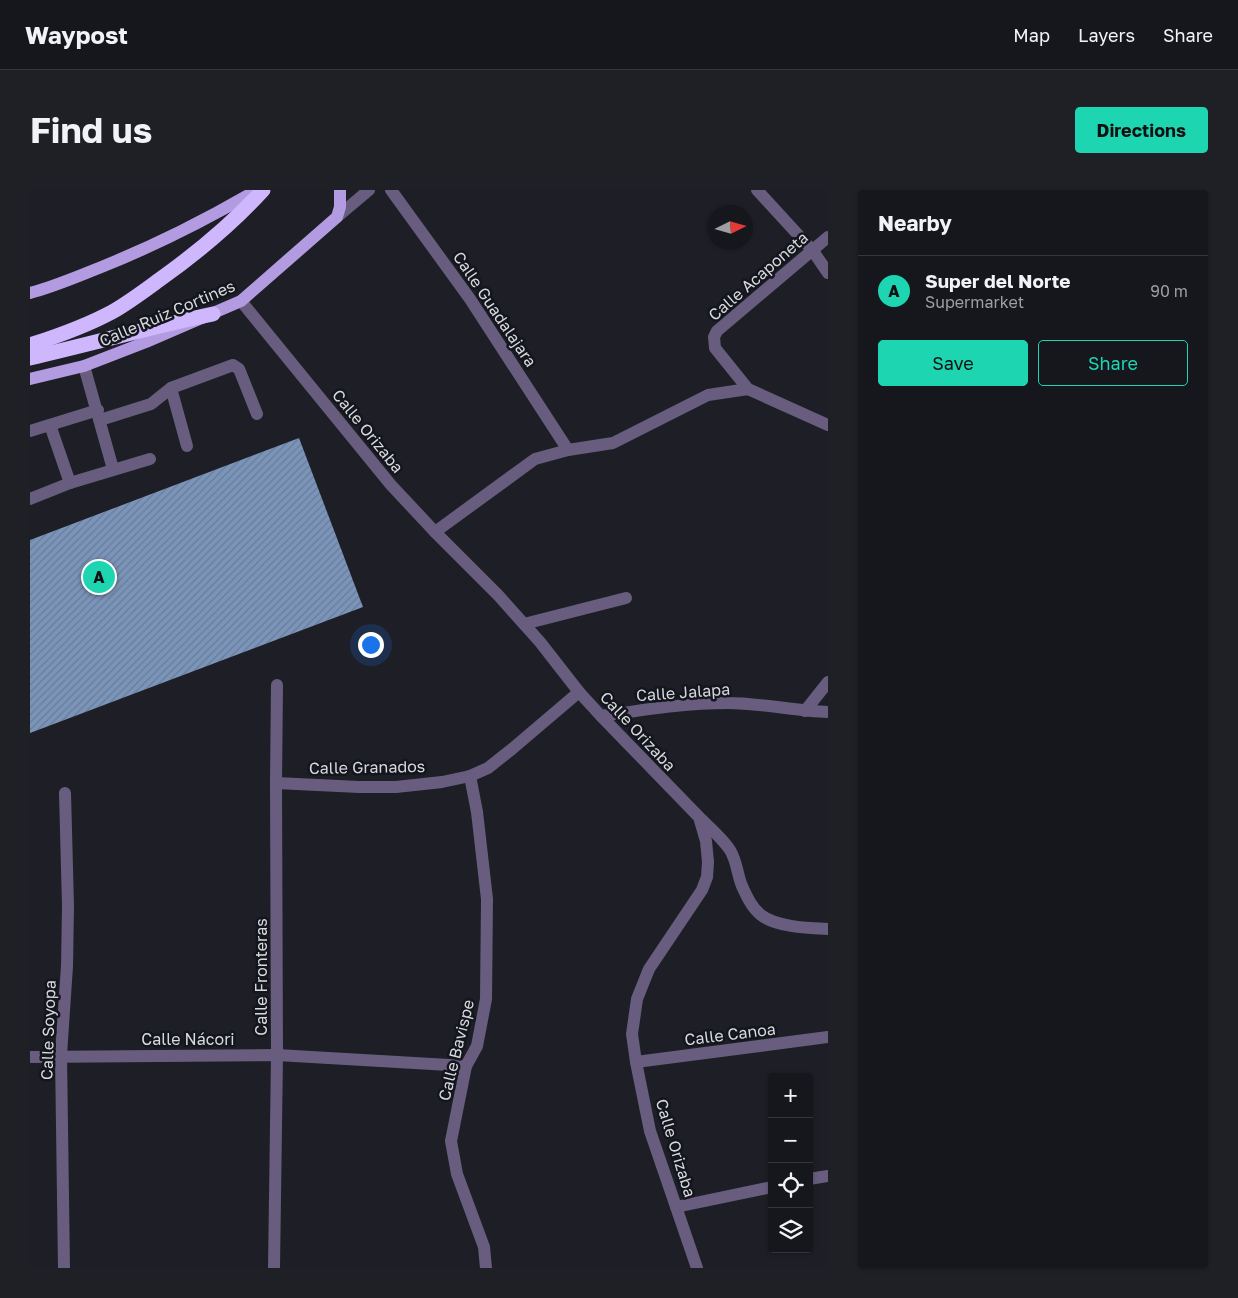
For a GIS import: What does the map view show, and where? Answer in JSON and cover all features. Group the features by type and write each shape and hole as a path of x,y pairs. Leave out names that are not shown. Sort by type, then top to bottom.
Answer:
{"highway":[{"path":"30,345 66,333 111,312 191,257 232,222 263,190"},
{"path":"30,358 213,314"}],"main road":[{"path":"30,292 78,276 157,243 257,190"},
{"path":"337,217 340,207 340,190"},
{"name":"Calle Ruiz Cortines","path":"30,379 84,366 241,301 337,217"}],"street":[{"name":"Calle Ruiz Cortines","path":"337,217 369,190"},
{"name":"Calle Guadalajara","path":"391,190 470,299 568,450"},
{"path":"758,190 813,251 828,273"},
{"name":"Calle Acaponeta","path":"748,390 715,348 714,337 717,331 828,237"},
{"name":"Calle Orizaba","path":"241,301 391,485 524,624 601,716 699,817 706,841 707,877 702,890 650,969 637,999 632,1034 650,1131 697,1268"},
{"path":"30,432 50,425 151,404 171,388 233,365 239,369 257,414"},
{"path":"84,366 113,469"},
{"path":"171,388 187,446"},
{"path":"435,532 535,459 568,450 613,443 708,395 748,390 828,425"},
{"path":"50,425 70,483"},
{"path":"30,499 70,483 150,459"},
{"path":"524,624 626,598"},
{"path":"805,711 828,682"},
{"name":"Calle Fronteras","path":"274,1268 277,1056 277,685"},
{"name":"Calle Granados","path":"276,783 359,787 396,786 442,782 470,776 488,768 512,750 579,692"},
{"name":"Calle Jalapa","path":"601,716 668,707 730,703 828,712"},
{"name":"Calle Bavispe","path":"470,776 477,812 487,899 486,999 477,1046 466,1066 451,1141 457,1174 484,1247 486,1268"},
{"name":"Calle Soyopa","path":"64,1268 61,1055 67,966 68,916 65,793"},
{"path":"699,817 730,851 748,898 762,916 800,927 828,929"},
{"name":"Calle Canoa","path":"636,1062 828,1037"},
{"name":"Calle Nácori","path":"30,1056 277,1056 466,1066"},
{"path":"813,1178 828,1176"},
{"path":"676,1207 768,1188"}],"building":[{"path":"299,438 363,607 30,733 30,540"}],"place":[{"name":"Super del Norte","path":"99,577"}]}
